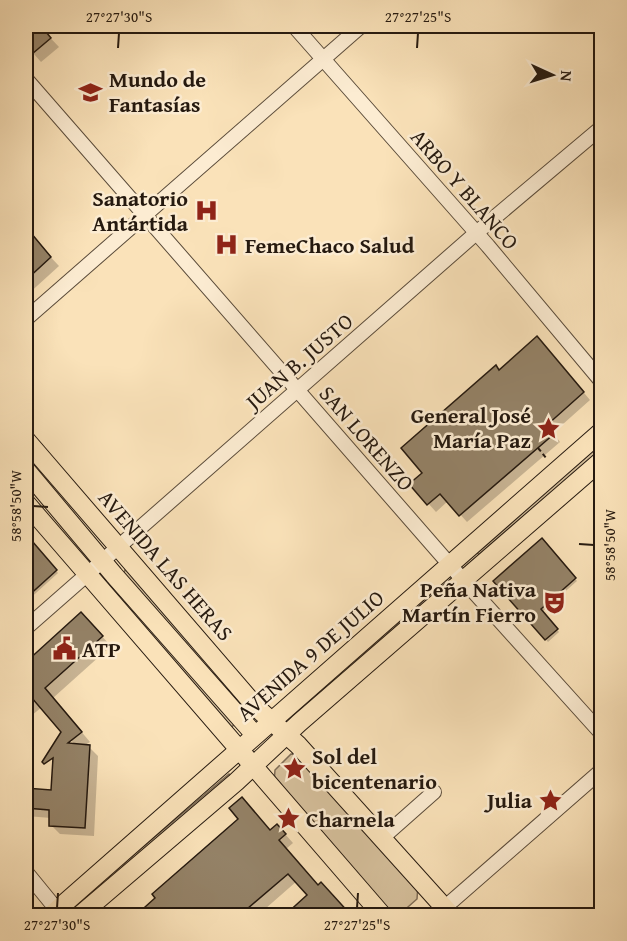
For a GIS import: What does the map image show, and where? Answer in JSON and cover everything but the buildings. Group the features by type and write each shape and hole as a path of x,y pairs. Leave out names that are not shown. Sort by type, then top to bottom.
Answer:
{"main road":[{"name":"AVENIDA 9 DE JULIO","path":"56,913 602,431"},
{"name":"AVENIDA LAS HERAS","path":"26,440 271,722 298,745 382,838 443,913"},
{"name":"AVENIDA 9 DE JULIO","path":"79,915 254,766 285,736 602,460"},
{"name":"AVENIDA LAS HERAS","path":"26,470 102,561 255,735"},
{"path":"26,503 383,915"}],"street":[{"name":"ARBO Y BLANCO","path":"294,26 475,234 488,246 602,382"},
{"path":"26,319 361,26"},
{"name":"SAN LORENZO","path":"26,79 464,581 602,734"},
{"name":"JUAN B. JUSTO","path":"26,628 475,234 602,127"},
{"path":"443,913 602,770"},
{"path":"382,838 434,792"},
{"path":"26,872 56,913"}],"path":[{"path":"538,448 549,461"}],"shaded area":[{"path":"601,444 601,453 481,556 476,552"},
{"path":"126,567 246,709 243,709 124,573"},
{"path":"439,582 444,588 297,716 294,712"},
{"path":"109,583 235,722 231,729 106,586"},
{"path":"291,754 303,755 418,885 417,899 400,914 386,909 274,783 275,770"},
{"path":"229,774 232,777 88,899 85,896"}],"place":[{"name":"Mundo de Fantasías","path":"91,92"},
{"name":"Sanatorio Antártida","path":"206,211"},
{"name":"FemeChaco Salud","path":"227,245"},
{"name":"General José María Paz","path":"549,428"},
{"name":"Peña Nativa Martín Fierro","path":"554,602"},
{"name":"ATP","path":"64,649"},
{"name":"Sol del bicentenario","path":"294,769"},
{"name":"Julia","path":"550,800"},
{"name":"Charnela","path":"288,819"}]}
